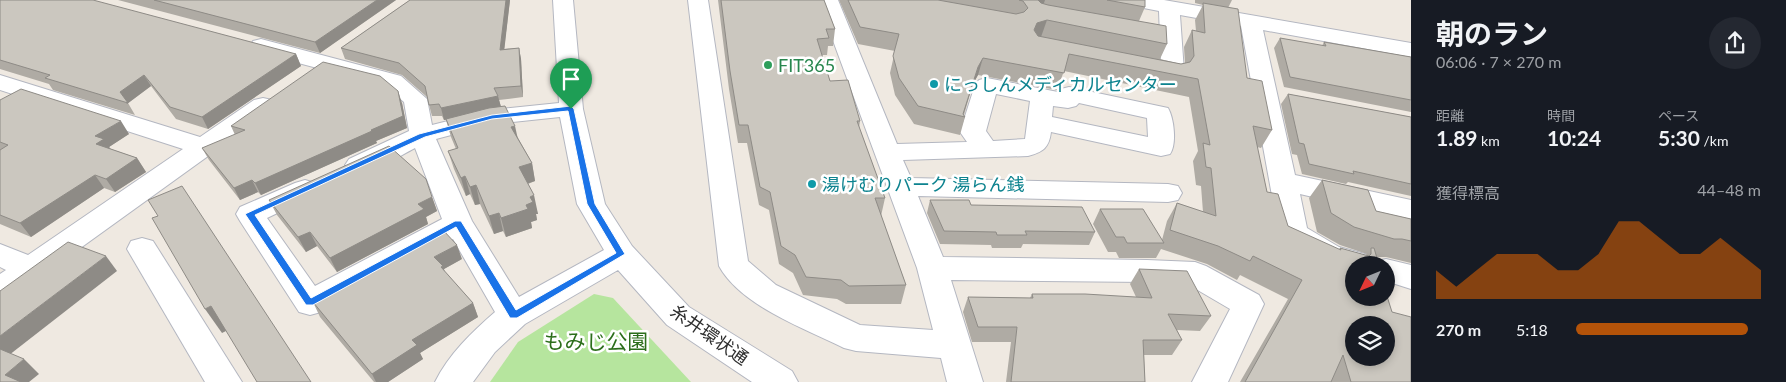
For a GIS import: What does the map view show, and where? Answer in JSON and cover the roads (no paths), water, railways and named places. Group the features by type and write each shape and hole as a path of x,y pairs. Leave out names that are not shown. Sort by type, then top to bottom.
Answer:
{"street":[{"name":"糸井環状通","path":"564,0 571,109 591,204 621,254 678,316 780,382"},
{"path":"698,0 734,266 766,294 856,338 955,345"},
{"path":"828,0 932,268 965,382"},
{"path":"1130,0 1411,50"},
{"path":"1126,63 1173,72 1162,36 1157,4"},
{"path":"1252,22 1275,94 1284,181 1294,234 1330,256 1345,260"},
{"path":"239,40 393,81 414,99 422,135 458,223 514,315"},
{"path":"0,290 348,46"},
{"path":"0,82 203,147"},
{"path":"986,150 973,132 987,85 1068,101 1069,94 1159,113 1161,148 1039,122"},
{"path":"887,152 1028,148 1037,143 1042,97"},
{"path":"458,223 310,303 250,214 422,135 492,117 571,109"},
{"path":"1284,181 1411,210"},
{"path":"901,187 1168,194"},
{"path":"142,249 224,382"},
{"path":"453,382 483,342 514,315 621,254"},
{"path":"0,255 31,268"},
{"path":"932,268 1147,271 1195,274 1248,304 1210,382"},
{"path":"1395,273 1411,277"}],"place":[{"name":"FIT365","path":"768,65"},
{"name":"にっしんメディカルセンター","path":"934,84"},
{"name":"湯けむりパーク 湯らん銭","path":"812,184"}],"park label":[{"name":"もみじ公園","path":"596,340"}]}
